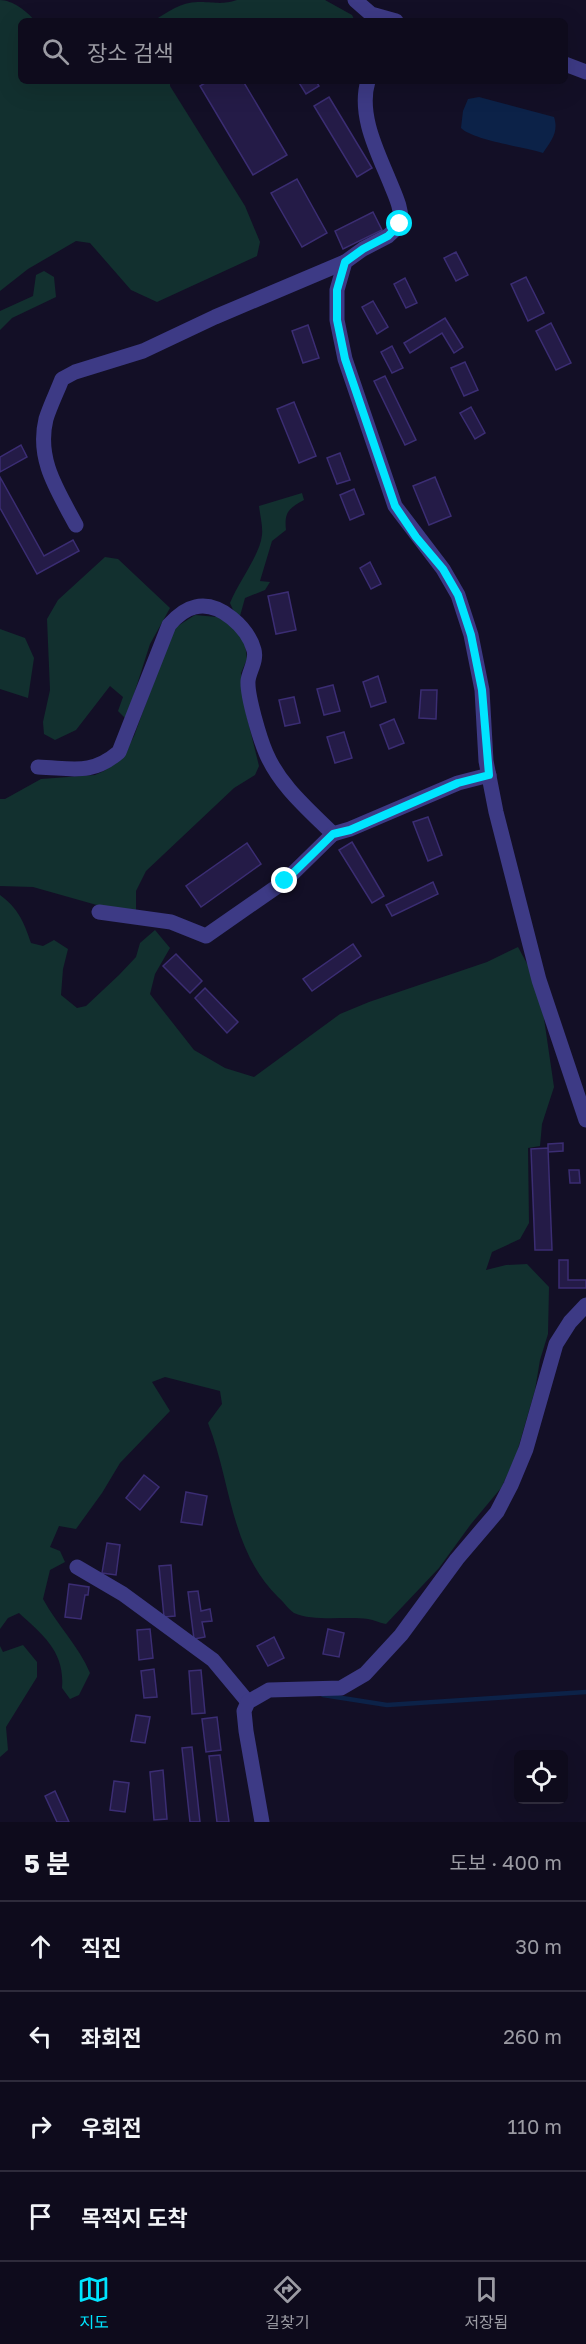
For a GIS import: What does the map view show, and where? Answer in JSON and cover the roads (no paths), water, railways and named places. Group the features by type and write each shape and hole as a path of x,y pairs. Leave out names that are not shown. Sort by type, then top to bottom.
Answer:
{"street":[{"path":"355,0 372,18"},
{"path":"568,65 586,72"},
{"path":"76,525 48,471 43,449 46,419 62,379 75,372 143,351 215,317 345,262 363,249 388,236 400,224 402,211 372,138 366,113 368,84"},
{"path":"345,262 337,290 337,320 345,359 395,506 416,537 443,569 458,595 471,635 482,690 489,775 496,813 539,980 586,1120"},
{"path":"38,767 91,769 108,762 119,752 169,625 197,606 213,609 227,615 245,631 254,648 255,657 248,682 252,708 266,753 284,785 333,834"},
{"path":"99,912 171,922 206,936 285,881 333,834 350,830 458,783 489,775"},
{"path":"262,1822 246,1731 244,1711 248,1702 270,1690 340,1688 365,1674 400,1635 457,1559 497,1512 526,1449 556,1344 570,1322 586,1305"},
{"path":"76,1567 123,1594 213,1660 248,1702"}],"water":[{"path":"479,97 554,117 555,132 543,153 487,140 461,128 463,111 468,99"}],"waterway":[{"path":"323,1695 387,1705 586,1692"}]}
